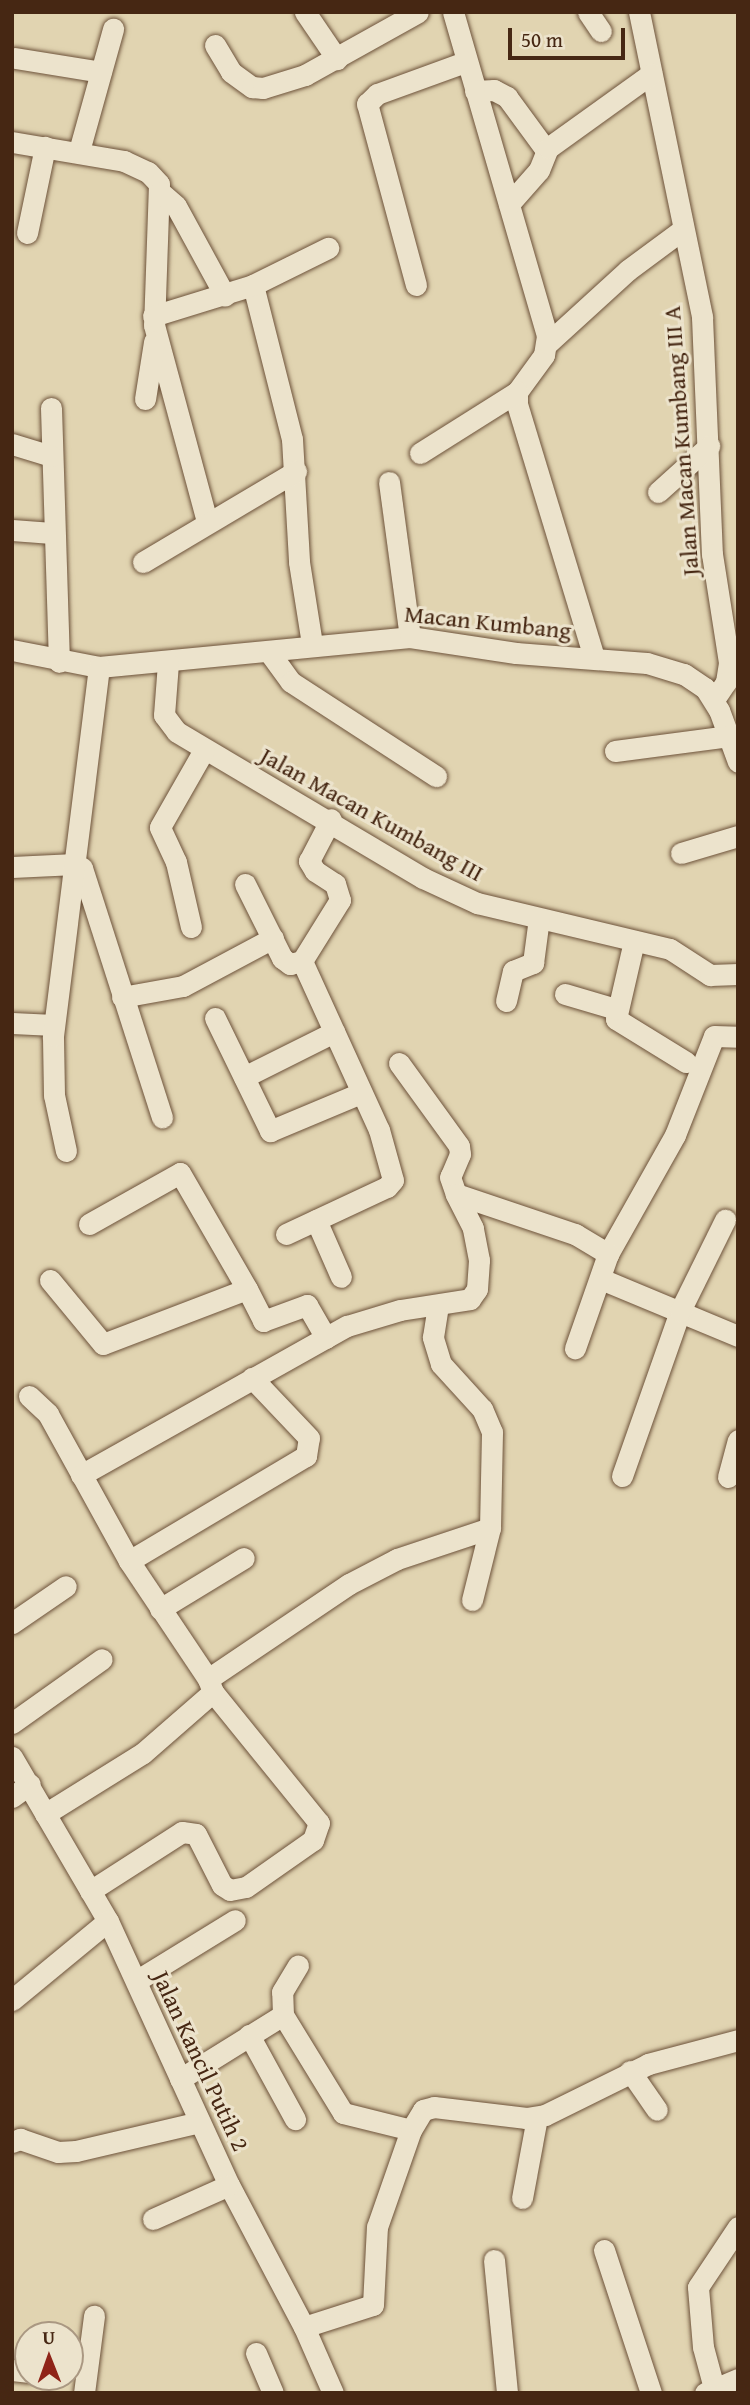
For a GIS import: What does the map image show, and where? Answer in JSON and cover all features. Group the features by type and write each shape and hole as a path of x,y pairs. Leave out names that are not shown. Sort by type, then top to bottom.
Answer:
{"street":[{"path":"305,12 337,59"},
{"path":"215,45 231,72 262,88 337,59 418,12"},
{"path":"453,12 465,62 548,342"},
{"path":"588,12 601,31"},
{"name":"Jalan Macan Kumbang III A","path":"639,12 702,317 712,554 729,663 724,705"},
{"path":"79,151 113,29"},
{"path":"15,58 101,72"},
{"path":"416,285 367,104 377,94 465,62"},
{"path":"509,204 539,170 546,150 651,74"},
{"path":"475,91 494,90 507,97 546,150"},
{"path":"12,142 79,151 124,161 148,172 160,192 176,206 225,296"},
{"path":"27,233 45,147"},
{"path":"145,399 154,326 160,192"},
{"path":"420,453 517,392 548,342 628,270 682,230"},
{"path":"154,326 253,285 328,248"},
{"path":"253,285 296,471 299,562 312,644"},
{"path":"154,326 207,522"},
{"path":"517,392 594,659"},
{"path":"51,408 52,533 59,662"},
{"path":"12,444 51,456"},
{"path":"658,492 709,446"},
{"path":"143,562 296,471"},
{"path":"389,482 410,637"},
{"path":"12,530 52,533"},
{"name":"Macan Kumbang","path":"12,650 59,662 99,667 168,663 269,652 312,644 410,637 667,668 696,681 724,705 729,736 738,762"},
{"path":"269,652 291,682 436,776"},
{"name":"Jalan Macan Kumbang III","path":"168,663 165,720 204,750 331,819 453,893 539,919 678,952 710,975 738,974"},
{"path":"66,1152 54,1095 54,1025 69,917 71,864 99,667"},
{"path":"615,751 729,736"},
{"path":"191,928 176,862 160,827 204,750"},
{"path":"302,961 340,900 335,884 315,871 309,861 331,819"},
{"path":"681,853 738,836"},
{"path":"12,867 71,864 84,872 162,1117"},
{"path":"245,884 286,961 302,961"},
{"path":"506,1002 513,971 534,961 539,919"},
{"path":"122,997 183,986 273,938"},
{"path":"634,941 616,1009 618,1021 686,1062"},
{"path":"286,1234 387,1187 393,1180 388,1154 302,961"},
{"path":"565,994 616,1009"},
{"path":"215,1018 270,1131 361,1093"},
{"path":"12,1023 54,1025"},
{"path":"244,1077 334,1032"},
{"path":"575,1348 608,1254 675,1135 714,1036 738,1037"},
{"path":"81,1475 326,1338 400,1310 461,1303 477,1289 479,1260 473,1227 450,1177 460,1154 459,1146 399,1063"},
{"path":"89,1224 180,1173 263,1321 307,1305 326,1338"},
{"path":"456,1194 576,1234 608,1254"},
{"path":"316,1220 341,1277"},
{"path":"622,1476 680,1311 725,1220"},
{"path":"601,1279 738,1336"},
{"path":"50,1280 103,1344 247,1289"},
{"path":"438,1306 433,1337 441,1364 482,1409 492,1432 490,1528 472,1600"},
{"path":"129,1561 306,1456 309,1438 252,1378"},
{"path":"29,1396 48,1414 129,1561 211,1686 319,1823 313,1840 246,1887 229,1891 222,1885 196,1834 182,1832 90,1891"},
{"path":"728,1477 738,1440"},
{"path":"45,1814 143,1752 211,1686 349,1584 397,1559 490,1528"},
{"path":"160,1609 244,1558"},
{"path":"12,1623 66,1587"},
{"path":"12,1723 102,1659"},
{"name":"Jalan Kancil Putih 2","path":"12,1757 108,1921 229,2185 304,2326 333,2393"},
{"path":"12,1797 30,1784"},
{"path":"136,1981 235,1920"},
{"path":"12,2000 108,1921"},
{"path":"298,1965 282,1992 283,2015 343,2113 411,2130"},
{"path":"180,2079 283,2015"},
{"path":"249,2035 295,2119"},
{"path":"304,2326 373,2305 377,2227 411,2130 423,2110 434,2107 537,2117 563,2110 630,2071 738,2040"},
{"path":"630,2071 657,2110"},
{"path":"522,2198 537,2117"},
{"path":"12,2142 20,2139 58,2151 76,2151 200,2122"},
{"path":"153,2219 229,2185"},
{"path":"738,2227 698,2287 709,2391 738,2379"},
{"path":"604,2250 651,2393"},
{"path":"494,2260 507,2393"},
{"path":"84,2361 94,2316"},
{"path":"256,2353 273,2393"}]}
